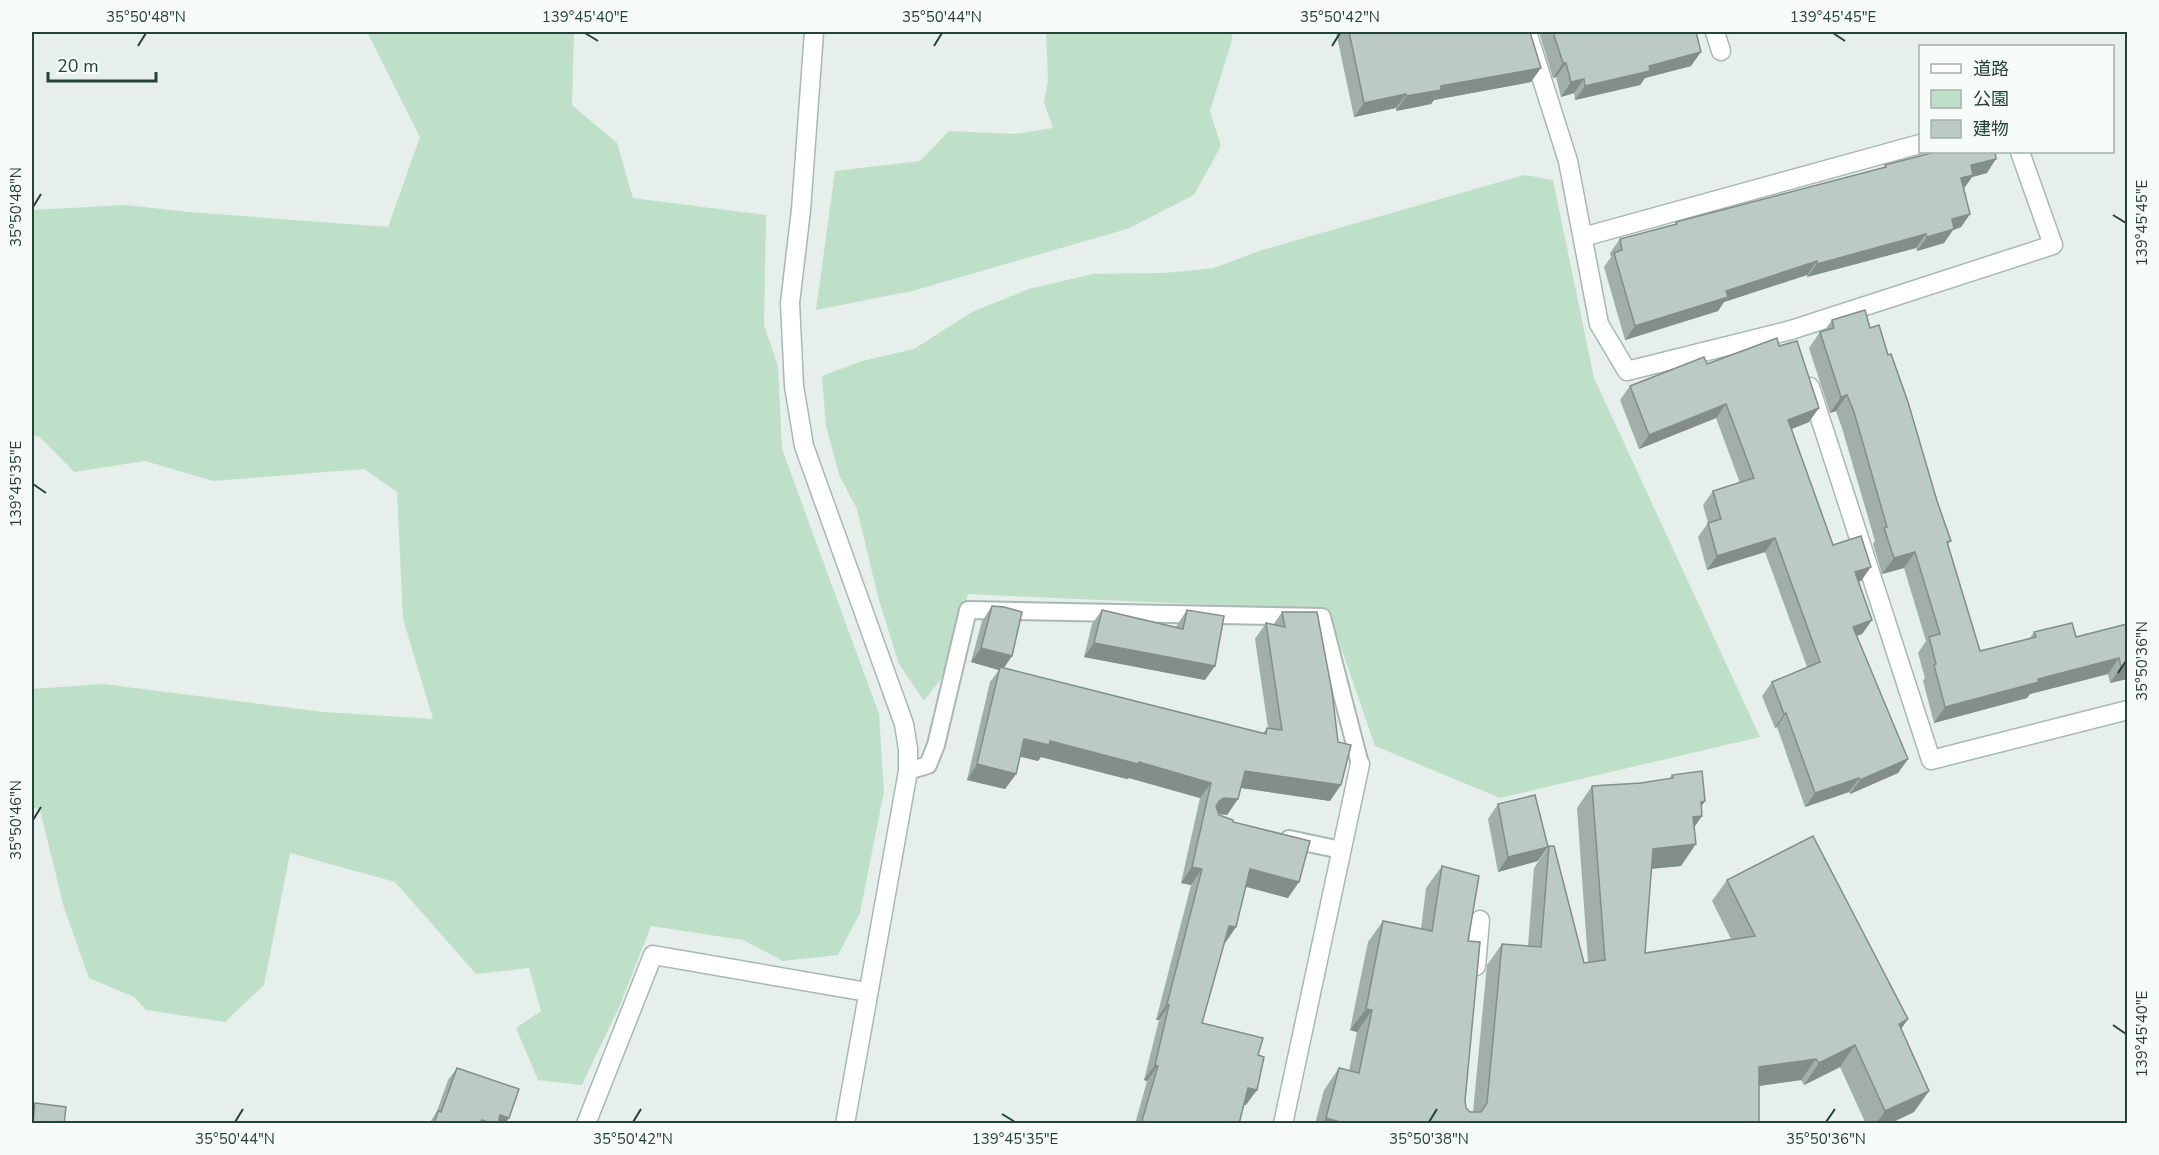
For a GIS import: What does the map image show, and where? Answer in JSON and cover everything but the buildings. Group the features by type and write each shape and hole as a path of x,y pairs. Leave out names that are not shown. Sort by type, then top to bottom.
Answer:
{"street":[{"path":"814,32 801,210 790,303 794,386 804,446 904,724 908,749 908,771 845,1124"},
{"path":"1527,32 1568,161 1599,324 1627,371 1793,336 2053,244 2020,153"},
{"path":"1715,32 1720,51"},
{"path":"1584,237 1919,144"},
{"path":"1806,376 1930,760 2127,710"},
{"path":"1283,1124 1360,764"},
{"path":"1474,988 1480,920"},
{"path":"586,1124 653,955 867,992"}],"lane":[{"path":"908,771 928,765 936,745 968,610 1322,617 1360,764"},
{"path":"1273,835 1341,850"}],"green space":[{"path":"367,32 574,32 572,105 617,143 633,198 766,215 764,325 778,366 782,449 879,714 884,791 860,913 838,955 783,961 743,940 651,926 620,1005 582,1085 538,1080 516,1028 541,1011 529,968 476,974 395,882 290,853 264,985 225,1022 146,1010 134,997 89,978 64,908 40,810 32,807 32,689 104,684 323,712 433,719 403,619 397,492 364,469 213,481 145,461 74,472 40,437 32,435 32,210 126,205 388,227 420,137"},
{"path":"1046,32 1233,32 1210,111 1221,146 1194,195 1127,229 912,291 816,310 835,171 920,161 949,131 1014,134 1053,128 1044,102 1048,81"},
{"path":"1524,175 1553,180 1594,378 1760,737 1500,798 1375,746 1328,610 968,594 951,666 924,701 899,664 878,597 857,509 839,475 826,425 822,376 862,361 914,349 972,312 1029,289 1093,274 1164,273 1214,268 1259,251"}]}
